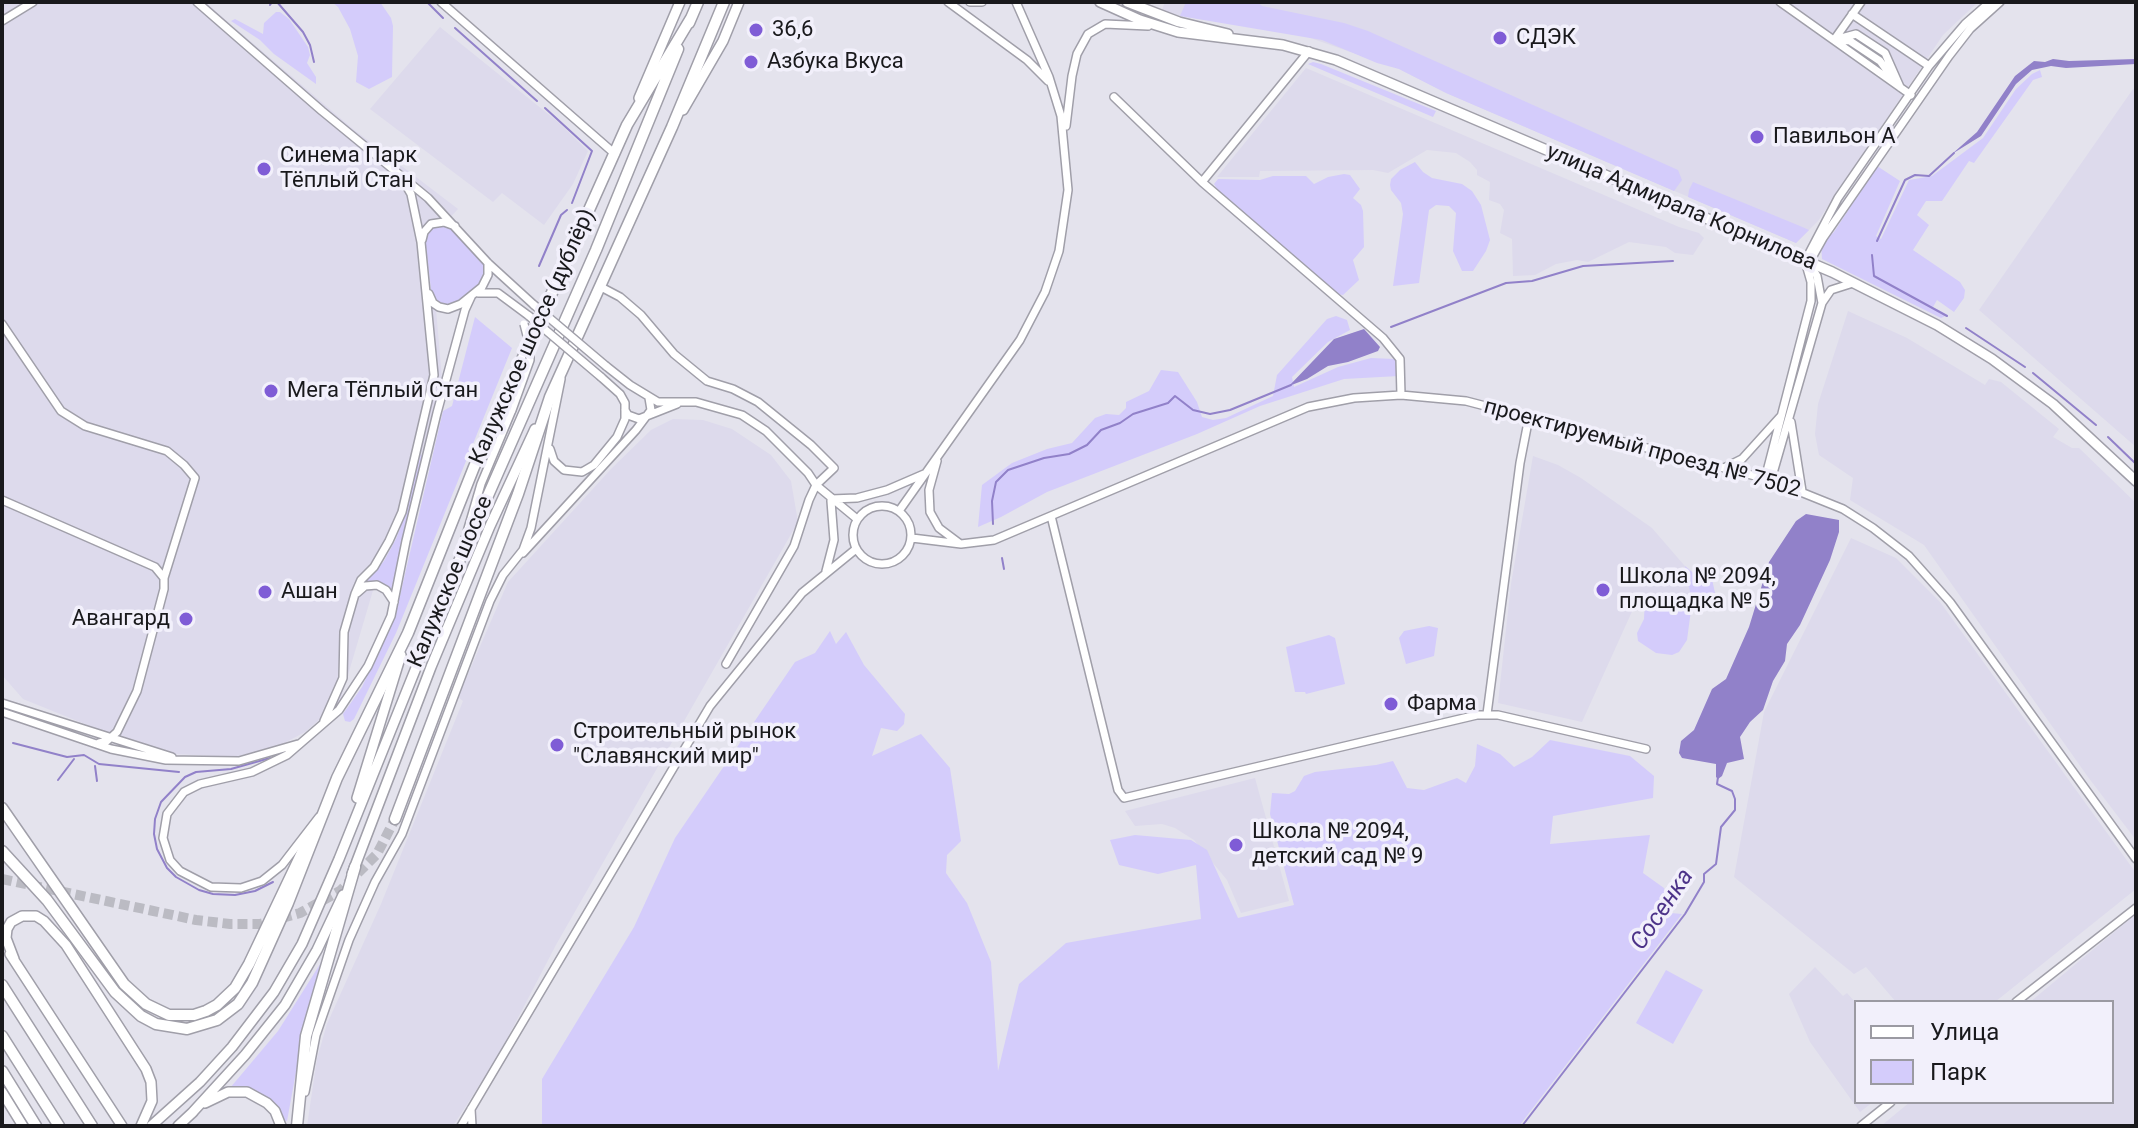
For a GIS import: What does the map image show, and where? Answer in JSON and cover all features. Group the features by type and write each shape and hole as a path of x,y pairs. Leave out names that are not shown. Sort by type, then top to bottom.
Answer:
{"highway":[{"name":"Калужское шоссе","path":"457,566 596,250 698,2"},
{"name":"Калужское шоссе","path":"550,397 672,127 724,2"},
{"path":"627,125 691,18"},
{"name":"Калужское шоссе (дублёр)","path":"408,633 491,428 627,125"},
{"path":"395,819 518,494 550,397"},
{"path":"2,808 105,959 135,995 169,1015 194,1015 217,1005 242,976 408,633"},
{"path":"2,851 30,879 128,1006 156,1024 187,1029 217,1020 244,996 288,903 331,794"},
{"path":"298,1126 306,1036 355,867"},
{"path":"2,985 90,1123"},
{"path":"2,1036 59,1126"},
{"path":"2,1071 36,1126"}],"main road":[{"name":"Калужское шоссе (дублёр)","path":"627,125 680,2"},
{"path":"672,127 723,41 739,2"},
{"name":"улица Адмирала Корнилова","path":"1100,2 1178,32 1309,51 1373,75 1853,283 1937,325 2018,377 2075,422 2136,481"},
{"path":"1127,2 1179,22 1255,41"},
{"name":"Калужское шоссе","path":"191,1114 285,1005 317,950 355,867 437,653 490,526 550,397"},
{"name":"Калужское шоссе","path":"151,1126 200,1082 232,1047 274,992 302,944 457,566"},
{"name":"Калужское шоссе (дублёр)","path":"339,859 408,633"},
{"path":"14,959 6,938 7,929 11,922 22,916 36,916 44,921 66,945 146,1069 151,1082 152,1101 141,1126"},
{"path":"2,941 122,1126"},
{"path":"178,1126 218,1095 238,1091 267,1103 275,1111 281,1126"},
{"path":"2,1092 23,1126"}],"street":[{"path":"2,21 33,2"},
{"path":"197,2 428,198 488,263 606,366 658,402 717,406 742,415 766,431 816,485 857,519"},
{"path":"441,2 615,154"},
{"path":"948,2 1027,60 1052,85"},
{"path":"970,2 982,2"},
{"path":"1016,2 1052,85 1065,140"},
{"path":"1780,2 1790,5 1911,95"},
{"path":"1834,40 1861,2"},
{"path":"1768,479 1811,301 1807,262 1838,198 1929,66 1965,24 1990,2"},
{"path":"1807,262 1949,56 1970,29 2000,2"},
{"path":"1852,14 1866,19 1895,38 1908,52 1929,66"},
{"path":"1852,14 1858,30 1887,50 1908,52"},
{"path":"899,511 1005,364 1049,283 1066,211 1065,140 1077,54 1088,34 1105,24 1158,26"},
{"path":"1834,40 1853,37 1882,57 1900,88"},
{"path":"1202,182 1309,51"},
{"path":"1114,97 1202,182 1383,338 1400,359 1401,395"},
{"path":"320,728 343,678 344,632 355,594 361,580 374,567 402,512 433,383 434,361 421,242 411,194 400,175"},
{"path":"421,242 427,228 437,222 459,229"},
{"path":"1807,262 1817,276 1822,303"},
{"path":"321,814 282,865 262,881 241,888 211,887 187,876 174,866 164,845 167,814 184,792 200,784 264,767 287,755 320,728 350,697 368,666 391,616 406,541 465,310 486,282 488,263"},
{"path":"1768,479 1790,417 1822,303 1827,293 1853,283"},
{"path":"427,284 433,303 439,307 455,307 489,291 512,302 526,320 620,394 633,418 645,417 683,402"},
{"path":"601,287 620,297 641,315 674,354 707,381 733,389 758,402 834,468 816,485 794,546 726,664"},
{"path":"457,566 481,484 525,379 530,360 526,320"},
{"path":"2,324 61,411 85,426 167,451 195,478 164,578 164,589 139,683 122,725 111,739 99,743"},
{"path":"298,1126 316,1035 333,982 367,897 402,834 490,601 523,550 535,516 564,369"},
{"path":"569,472 582,472 594,465 623,426 625,406 631,394 645,395"},
{"path":"512,564 651,410 645,395"},
{"name":"проектируемый проезд № 7502","path":"912,538 961,544 986,542 1005,536 1308,407 1354,398 1401,395 1466,401 1768,479 1853,515 1909,556 1950,602 2136,859"},
{"path":"1724,468 1742,459 1781,416"},
{"path":"1487,714 1520,463 1529,417"},
{"path":"1790,417 1802,491"},
{"path":"549,441 554,461 576,475 579,481 575,496"},
{"path":"939,455 929,490 930,512 939,528 961,544"},
{"path":"831,499 849,499 887,490 926,472"},
{"path":"825,572 834,540 831,499"},
{"path":"2,500 155,567 164,578"},
{"path":"876,507 899,511 909,523 912,538 905,554 885,565 868,562 856,549 852,534 857,519 865,511 876,507"},
{"path":"1051,516 1118,790 1124,798 1367,739 1487,714 1646,749"},
{"path":"461,1126 710,706 787,609 825,572 856,549"},
{"path":"355,594 365,586 377,585 386,590 394,602"},
{"path":"2,703 187,761"},
{"path":"2,712 134,754 187,761 239,761 304,741"},
{"path":"122,725 124,737 130,745"},
{"path":"2019,1000 2136,908"},
{"path":"1861,1126 1888,1104"},
{"path":"471,1107 472,1126"}],"shaded area":[{"path":"2,2 205,2 353,129 458,209 430,239 442,379 405,515 390,533 340,702 305,732 273,749 232,757 176,754 127,741 23,699 2,675"},
{"path":"1165,2 1978,2 1943,35 1818,221 1796,243 1446,93 1399,69 1299,34 1180,16 1162,10"},
{"path":"440,27 558,122 588,151 573,184 544,225 502,193 493,202 370,109"},
{"path":"2136,59 2136,64 2051,66 2032,70 2016,84 1981,136 1952,154 1977,132 2015,76 2034,61"},
{"path":"1306,68 1699,233 1704,238 1693,255 1675,253 1666,247 1629,242 1588,262 1577,260 1556,264 1535,275 1513,276 1512,239 1500,233 1504,210 1500,204 1489,200 1490,182 1477,175 1470,162 1456,153 1427,150 1388,173 1373,170 1260,171 1259,177 1217,177"},
{"path":"2133,89 2136,91 2136,447 1979,310"},
{"path":"1848,311 1907,338 1985,385 1989,379 2001,382 2059,429 2053,437 2072,448 2079,448 2136,503 2136,840 1924,545 1850,500 1853,478 1819,455 1815,434 1818,404"},
{"path":"1364,329 1380,347 1378,351 1328,366 1289,386 1334,339"},
{"name":"Строительный рынок \"Славянский мир\"","path":"673,419 703,420 732,429 771,455 791,481 798,522 557,943 497,1058 453,1126 307,1126 317,1059 327,1024 381,904 463,701 458,697 508,582 611,469 651,430"},
{"name":"Школа № 2094, площадка № 5","path":"1533,456 1581,478 1652,528 1690,572 1700,598 1700,609 1639,596 1582,722 1498,703 1511,584"},
{"path":"1806,514 1839,520 1839,532 1830,560 1800,625 1787,644 1785,661 1773,681 1763,710 1740,737 1744,759 1727,763 1718,779 1716,764 1682,758 1679,753 1681,741 1694,730 1712,689 1726,679 1749,627 1769,562 1796,521"},
{"path":"1851,538 1896,558 1940,602 2136,873 2136,889 1997,1000 1894,1000 1866,967 1854,974 1734,877 1764,712"},
{"name":"Школа № 2094, детский сад № 9","path":"1255,778 1289,901 1241,913 1227,880 1194,840 1162,824 1135,826 1125,811"},
{"path":"2136,914 2136,1126 1881,1126 1908,1104 2114,1104 2114,1000 2032,1000"},
{"path":"1815,967 1843,996 1847,993 1854,1001 1854,1104 1810,1042 1789,994"},
{"path":"1854,1104 1870,1104 1860,1112"}],"green space":[{"path":"332,2 380,2 393,26 392,77 369,89 356,82 358,56 350,29"},
{"path":"1186,2 1257,2 1262,6 1368,31 1678,170 1682,180 1674,191 1446,93 1399,69 1322,40 1180,16"},
{"path":"276,12 289,19 308,47 310,55 307,63 316,77 316,84 231,21 235,19 263,34 264,23"},
{"path":"1313,62 1436,111 1433,117 1308,64"},
{"path":"2040,70 2042,77 2033,80 1974,163 1969,161 1942,201 1926,201 1917,215 1929,225 1913,250 1960,282 1965,290 1964,298 1954,312 1937,300 1933,307 1948,315 1941,318 1822,259 1821,244 1834,232 1877,166 1900,181 1876,236 1881,239 1909,180 1932,176 1983,138 2016,89"},
{"path":"1415,162 1432,178 1462,184 1472,191 1481,205 1490,240 1473,271 1462,271 1453,251 1456,213 1449,206 1436,205 1429,210 1419,283 1393,286 1403,214 1401,203 1391,190 1391,179"},
{"path":"1344,174 1350,175 1360,189 1353,198 1363,211 1364,247 1353,260 1359,280 1343,295 1337,294 1214,184 1218,179 1260,180 1273,176 1306,176 1314,184"},
{"path":"1693,182 1809,230 1796,243 1688,197"},
{"path":"436,225 452,229 485,268 479,286 452,306 437,304 432,297 425,237"},
{"path":"1336,316 1347,320 1350,330 1328,342 1292,377 1294,387 1338,367 1371,358 1395,359 1399,376 1344,379 1260,406 1047,492 978,527 982,485 1012,463 1072,443 1095,418 1106,414 1119,415 1126,408 1126,402 1149,391 1161,370 1178,372 1197,402 1202,417 1213,420 1226,418 1273,396 1277,375 1327,319"},
{"path":"475,317 512,348 396,633 354,719 345,721 343,714 362,687 395,617 443,411 452,406"},
{"path":"421,454 391,591 383,584 367,581 384,561 396,539"},
{"path":"1685,566 1697,576 1712,579 1713,600 1691,610 1687,640 1679,652 1672,655 1656,653 1638,641 1645,598 1679,609 1692,602"},
{"path":"1429,626 1438,628 1434,656 1406,664 1399,638 1404,631"},
{"path":"830,631 836,644 846,632 864,665 905,714 904,724 897,731 881,728 872,756 921,734 950,768 961,841 947,855 946,873 967,903 991,962 998,1071 1019,984 1066,943 1201,919 1196,865 1158,874 1119,865 1110,840 1135,835 1191,840 1207,850 1238,918 1294,905 1270,814 1272,793 1289,794 1295,791 1304,776 1315,772 1393,761 1407,788 1424,790 1457,778 1466,783 1475,766 1477,744 1500,754 1514,767 1532,757 1550,740 1630,756 1654,776 1653,798 1553,816 1550,844 1650,835 1643,873 1664,888 1671,913 1682,914 1519,1126 542,1126 542,1079 634,927 675,838 795,662 815,653"},
{"path":"1329,635 1335,638 1345,684 1306,694 1295,692 1286,647"},
{"path":"322,961 307,1012 287,1121 278,1110 230,1088 278,1031"},
{"path":"1666,970 1703,990 1673,1044 1636,1023"}],"waterway":[{"path":"277,2 303,32 314,62"},
{"path":"427,2 443,18"},
{"path":"455,28 537,101"},
{"path":"545,108 592,151 572,203"},
{"name":"Сосенка","path":"1877,241 1905,180 1915,175 1929,176 1954,153"},
{"path":"539,266 561,215 567,210"},
{"path":"1872,255 1874,276 1947,316"},
{"path":"1391,327 1506,283 1532,281 1583,266 1673,261"},
{"path":"1966,328 2025,367"},
{"path":"2033,373 2096,425"},
{"path":"993,524 992,501 996,482 1008,470 1044,458 1069,454 1087,445 1101,430 1133,414 1168,403 1175,396 1193,410 1210,414 1230,410 1291,385"},
{"path":"2108,437 2136,464"},
{"path":"1002,558 1004,569"},
{"path":"13,743 67,757 84,755 99,764 179,772"},
{"path":"270,758 231,769 196,772 185,777 161,802 154,834 157,849 167,868 199,890 235,895 255,891 273,882"},
{"path":"58,780 74,759"},
{"path":"95,766 97,781"},
{"name":"Сосенка","path":"1522,1126 1685,914 1704,882 1704,874 1716,864 1721,827 1735,810 1732,791 1717,784 1718,777"}],"tunnel":[{"path":"2,879 196,920 260,924 300,913 340,891 377,854 395,819"}],"place":[{"name":"36,6","path":"756,30"},
{"name":"СДЭК","path":"1500,38"},
{"name":"Азбука Вкуса","path":"751,62"},
{"name":"Павильон А","path":"1757,137"},
{"name":"Синема Парк Тёплый Стан","path":"264,169"},
{"name":"Мега Тёплый Cтан","path":"271,391"},
{"name":"Школа № 2094, площадка № 5","path":"1603,590"},
{"name":"Ашан","path":"265,592"},
{"name":"Авангард","path":"186,619"},
{"name":"Фарма","path":"1391,704"},
{"name":"Строительный рынок \"Славянский мир\"","path":"557,745"},
{"name":"Школа № 2094, детский сад № 9","path":"1236,845"}]}
